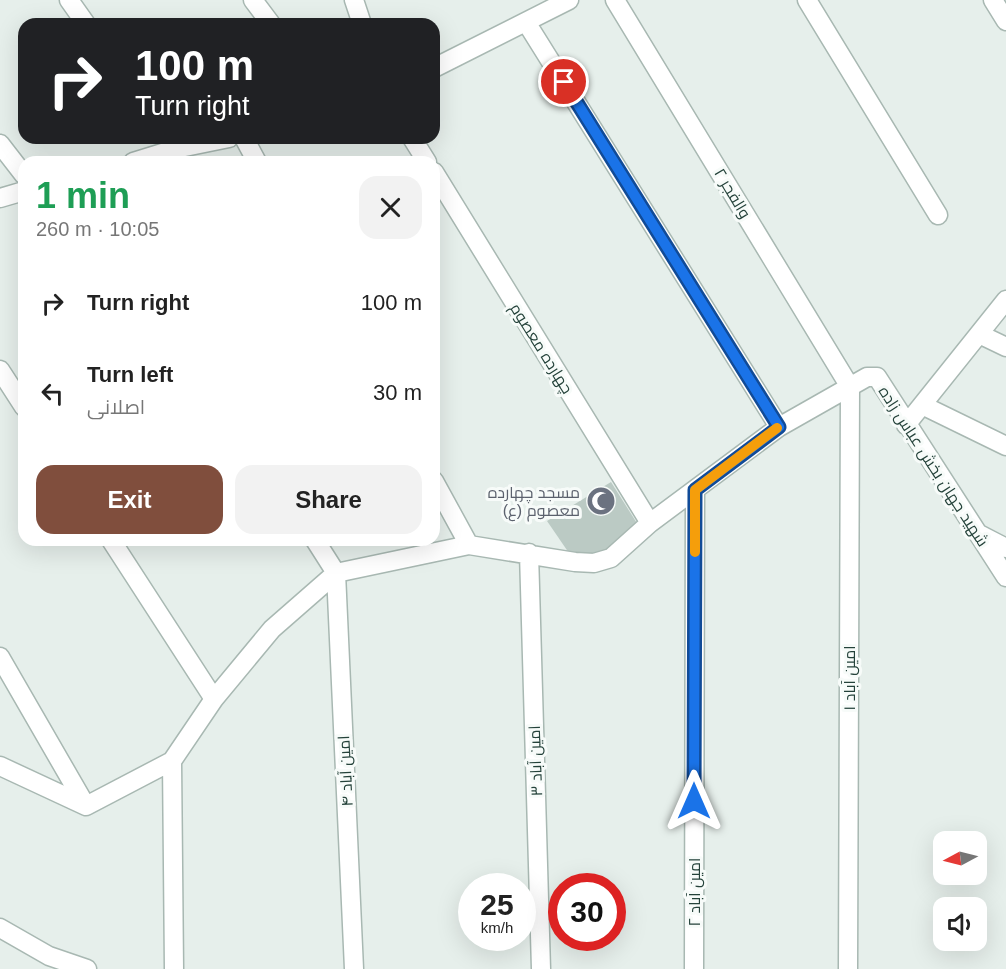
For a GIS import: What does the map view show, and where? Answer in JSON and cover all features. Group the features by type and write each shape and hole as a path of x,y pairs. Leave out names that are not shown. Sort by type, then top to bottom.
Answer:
{"street":[{"path":"69,0 82,18"},
{"path":"253,0 266,18"},
{"path":"354,0 360,18"},
{"path":"440,65 526,22 549,5 569,0"},
{"name":"والفجر ۲","path":"615,0 850,387"},
{"path":"807,0 938,215"},
{"path":"993,0 1006,21"},
{"path":"526,22 779,427"},
{"path":"0,144 18,167"},
{"path":"145,156 169,144"},
{"name":"چهارده معصوم","path":"440,182 650,523"},
{"path":"0,198 18,193"},
{"path":"906,425 1006,300"},
{"path":"979,334 1006,347"},
{"path":"0,370 18,398"},
{"name":"شهید جهان بخش عباس زاده","path":"172,761 214,699 272,629 336,573 469,545 575,562 594,563 611,558 650,523 779,427 867,377 877,377 1006,577"},
{"name":"۱ امین آباد","path":"848,969 850,387"},
{"path":"922,405 1006,446"},
{"name":"۲ امین آباد","path":"694,969 695,490"},
{"path":"440,492 469,545"},
{"path":"977,533 1006,548"},
{"path":"115,546 214,699"},
{"path":"319,546 336,573"},
{"name":"۳ امین آباد","path":"529,553 541,969"},
{"name":"۴ امین آباد","path":"336,573 354,969"},
{"path":"0,657 86,806"},
{"path":"86,806 172,761 174,969"},
{"path":"0,766 86,806"},
{"path":"0,928 50,962 87,969"}],"building":[{"name":"مسجد چهارده معصوم (ع)","path":"611,482 640,528 610,554 571,556 547,521"}],"slow traffic":[{"path":"695,552 695,490 777,428"}],"place":[{"name":"مسجد چهارده معصوم (ع)","path":"601,501"}],"route":[{"path":"564,82 779,427 695,490 694,801"}]}
